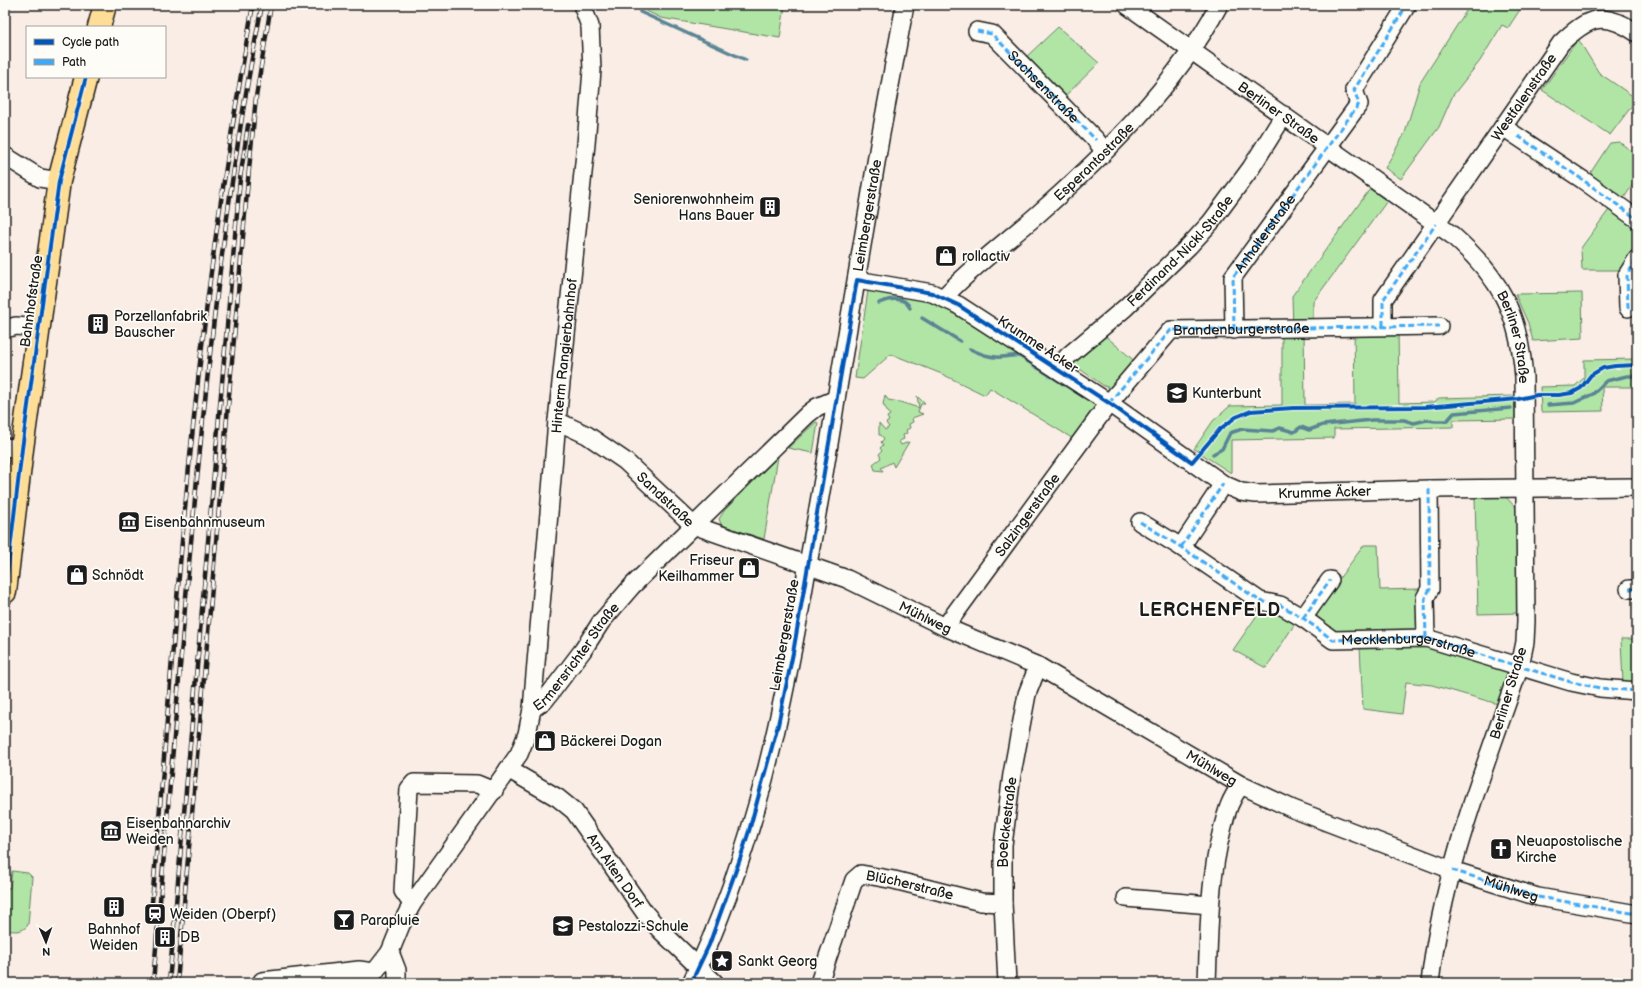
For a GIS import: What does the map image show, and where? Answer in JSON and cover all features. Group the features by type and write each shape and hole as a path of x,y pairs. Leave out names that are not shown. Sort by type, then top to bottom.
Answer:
{"main road":[{"path":"99,26 105,5"},
{"name":"Bahnhofstraße","path":"5,592 13,448 38,328 59,181 86,78"}],"street":[{"name":"Hinterm Rangierbahnhof","path":"532,709 557,420 586,144 592,70 590,26 582,5"},
{"name":"Leimbergerstraße","path":"695,976 709,945 749,831 778,725 793,654 893,66 905,5"},
{"name":"Berliner Straße","path":"1127,5 1452,235 1483,265 1500,289 1514,319 1522,363 1526,488 1524,542 1526,621 1524,642 1520,666 1460,839 1434,947 1430,983"},
{"name":"Esperantostraße","path":"944,297 959,281 1060,194 1139,115 1192,50 1209,25 1219,5"},
{"name":"Anhalterstraße","path":"1234,330 1233,277 1359,104 1354,90 1407,5"},
{"name":"Westfalenstraße","path":"1436,224 1561,43 1574,30 1598,19 1608,19 1623,23 1637,33"},
{"name":"Sachsenstraße","path":"977,31 992,34 1091,135 1104,151"},
{"name":"Ferdinand-Nickl-Straße","path":"1057,369 1068,356 1136,297 1189,246 1211,222 1251,168 1284,115"},
{"path":"1503,127 1583,180 1637,219"},
{"path":"5,156 40,178 59,181"},
{"path":"1383,326 1383,300 1436,224"},
{"path":"1628,308 1627,275 1637,259"},
{"name":"Krumme Äcker","path":"857,280 932,292 958,304 1109,403 1223,484 1241,492 1256,494 1429,489 1637,487"},
{"path":"5,329 16,326 38,328"},
{"name":"Brandenburgerstraße","path":"1109,403 1171,330 1439,326"},
{"name":"Ermersrichter Straße","path":"370,978 390,952 401,925 412,904 519,754 527,734 532,709 545,700 583,650 601,622 632,586 808,414 817,407 836,399"},
{"name":"Salzingerstraße","path":"945,627 1109,403"},
{"name":"Sandstraße","path":"557,420 587,435 625,461 693,525 808,565"},
{"path":"1181,547 1223,484"},
{"path":"1426,638 1425,598 1430,589 1429,489"},
{"name":"Mecklenburgerstraße","path":"1140,522 1181,547 1260,601 1280,605 1303,618 1333,640 1426,638 1571,682 1600,688 1637,691"},
{"name":"Mühlweg","path":"808,565 847,579 945,627 1038,666 1240,785 1293,809 1452,870 1538,897 1637,914"},
{"path":"1303,618 1330,580"},
{"name":"Boelckestraße","path":"1007,983 1003,903 1003,845 1012,774 1027,694 1038,666"},
{"name":"Am Alten Dorf","path":"508,769 558,798 574,811 645,913 695,976 715,983"},
{"path":"412,904 403,891 409,789 414,783 477,784 494,791"},
{"path":"1207,983 1210,905 1217,850 1231,798 1240,785"},
{"name":"Blücherstraße","path":"819,983 854,880 861,874 894,880 981,902 1003,903"},
{"path":"1126,898 1210,905"},
{"path":"390,952 397,970 397,983"},
{"path":"262,981 359,970 370,978"}],"green space":[{"path":"638,5 785,5 780,38 661,18 642,9"},
{"path":"1470,5 1523,5 1508,28 1502,25 1480,61 1453,95 1439,127 1401,179 1385,168 1405,133 1420,83"},
{"path":"1058,27 1099,63 1063,98 1024,59"},
{"path":"1578,39 1599,73 1637,99 1610,135 1542,90"},
{"path":"1619,142 1637,155 1637,178 1622,201 1591,180 1591,172 1610,143"},
{"path":"1370,189 1387,201 1313,302 1313,328 1304,329 1305,405 1355,404 1354,327 1398,326 1399,403 1434,402 1439,398 1515,396 1515,419 1453,420 1453,427 1334,429 1334,438 1231,440 1231,473 1194,449 1213,421 1230,406 1282,405 1282,329 1293,329 1292,296"},
{"path":"1611,207 1637,224 1637,247 1623,270 1582,270 1581,248"},
{"path":"869,284 933,298 1103,406 1080,443 990,388 985,395 942,374 891,354 863,379 855,378"},
{"path":"1582,293 1583,338 1533,341 1528,323 1515,294"},
{"path":"1102,333 1138,364 1111,388 1104,386 1067,360"},
{"path":"1637,359 1637,387 1602,387 1603,411 1541,412 1540,387 1575,386 1584,378 1584,360"},
{"path":"885,395 888,400 919,408 917,396 925,404 921,404 918,412 923,414 912,418 913,422 909,424 910,428 906,430 907,433 903,435 904,439 899,441 901,445 909,442 894,467 892,462 881,468 883,471 875,470 873,464 881,458 879,454 882,451 880,448 883,445 881,442 884,439 881,435 879,435 879,423 885,430 889,427 886,423 889,421 887,417 890,415 883,404"},
{"path":"816,422 818,423 813,453 788,448"},
{"path":"778,457 764,539 721,524 719,519 724,511"},
{"path":"1475,497 1506,497 1518,510 1519,613 1478,614"},
{"path":"1364,545 1378,545 1380,590 1420,589 1420,625 1410,634 1336,635 1318,623 1316,610"},
{"path":"1262,608 1270,612 1282,612 1296,622 1266,668 1233,650"},
{"path":"1621,639 1637,639 1637,684 1623,684"},
{"path":"1439,645 1507,667 1509,675 1498,704 1432,685 1406,682 1402,714 1363,709 1360,646"},
{"path":"12,871 28,873 32,877 28,925 26,928 18,931 5,930 6,888 10,888"}],"waterway":[{"path":"640,12 746,60"},
{"path":"879,303 896,299 904,301 910,308"},
{"path":"922,318 960,341"},
{"path":"970,349 993,357 1021,357 1084,397"},
{"path":"1548,405 1574,403 1593,394 1606,381 1627,376 1637,376"},
{"path":"1213,454 1222,449 1230,433 1242,429 1273,431 1280,428 1294,432 1301,427 1309,430 1323,425 1372,420 1404,420 1414,423 1427,420 1447,421 1454,413 1511,408"}],"railway":[{"path":"151,914 176,605 199,373 223,186 253,5"},
{"path":"153,983 185,608 207,381 225,230 248,80 262,5"},
{"path":"177,983 248,180 256,97 271,5"},
{"path":"169,983 240,179 248,125"}],"marked path":[{"path":"1234,330 1233,277 1359,104 1354,90 1407,5"},
{"path":"977,31 992,34 1096,140"},
{"path":"1518,136 1637,219"},
{"path":"1383,326 1383,300 1436,224"},
{"path":"1628,308 1627,275 1637,259"},
{"path":"1109,403 1171,330 1439,326"},
{"path":"1181,547 1223,484"},
{"path":"1426,638 1425,598 1430,589 1429,489"},
{"path":"1140,522 1181,547 1260,601 1280,605 1303,618 1333,640 1426,638 1571,682 1600,688 1637,691"},
{"path":"1303,618 1330,580"},
{"path":"1629,589 1637,589"},
{"path":"1452,870 1538,897 1637,914"}],"cycle path":[{"path":"5,592 22,449 59,181 86,78"},
{"path":"691,983 709,945 740,859 778,725 793,653 857,280 932,293 958,305 1109,403 1192,462 1220,429 1236,417 1251,411 1293,408 1425,407 1518,399 1537,395 1559,395 1572,393 1581,388 1591,375 1603,368 1637,365"}],"place":[{"name":"Seniorenwohnheim Hans Bauer","path":"770,207"},
{"name":"rollactiv","path":"946,256"},
{"name":"Porzellanfabrik Bauscher","path":"98,324"},
{"name":"Kunterbunt","path":"1177,393"},
{"name":"Eisenbahnmuseum","path":"129,522"},
{"name":"Friseur Keilhammer","path":"749,568"},
{"name":"Schnödt","path":"77,575"},
{"name":"Bäckerei Dogan","path":"545,741"},
{"name":"Eisenbahnarchiv Weiden","path":"111,831"},
{"name":"Neuapostolische Kirche","path":"1501,849"},
{"name":"Bahnhof Weiden","path":"114,907"},
{"name":"Weiden (Oberpf)","path":"155,914"},
{"name":"Parapluie","path":"344,920"},
{"name":"Pestalozzi-Schule","path":"563,926"},
{"name":"DB","path":"165,937"},
{"name":"Sankt Georg","path":"722,961"}],"district":[{"name":"LERCHENFELD","path":"1210,610"}]}
